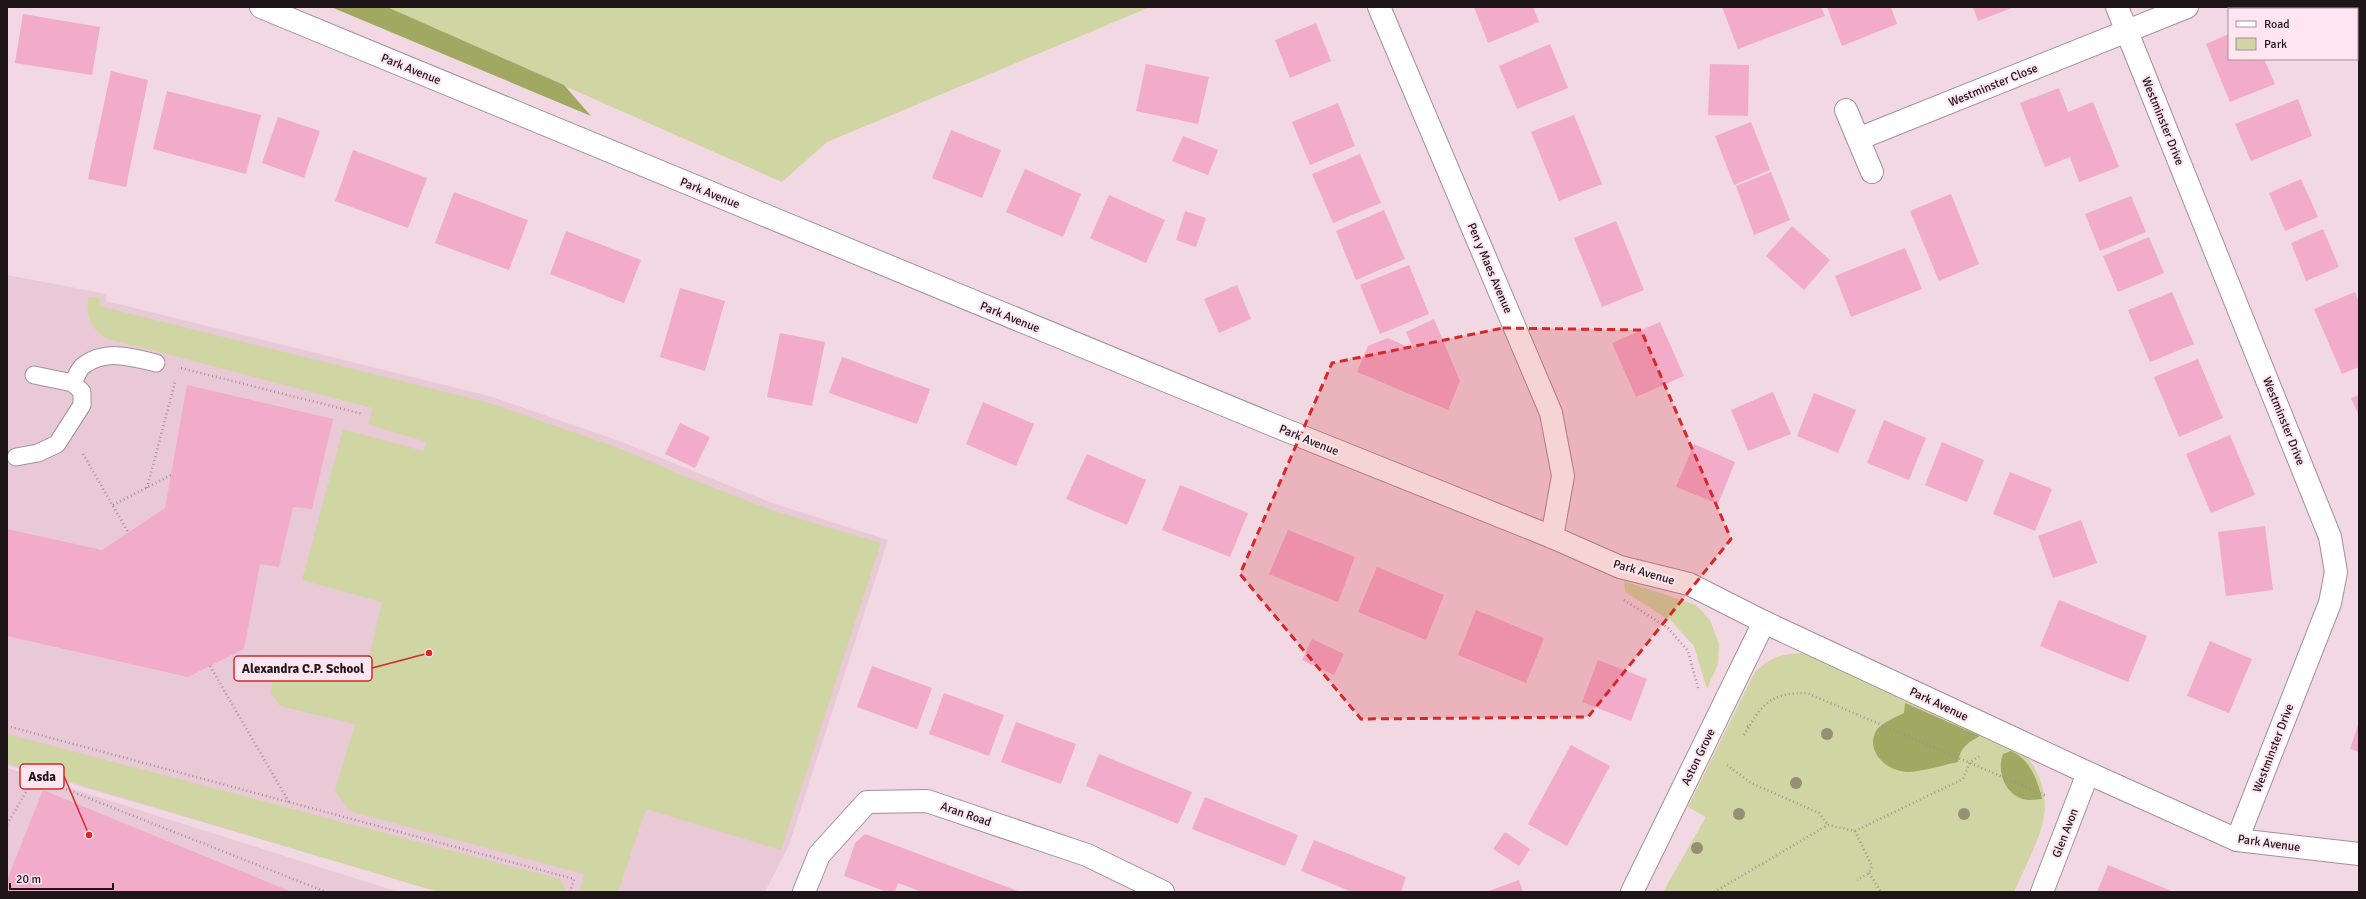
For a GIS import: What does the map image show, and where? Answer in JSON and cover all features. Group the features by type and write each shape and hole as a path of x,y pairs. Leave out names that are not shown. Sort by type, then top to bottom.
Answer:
{"street":[{"name":"Park Avenue","path":"261,7 1273,425 1552,537 1620,567 1689,584 1764,622 2088,774 2237,840 2359,854"},
{"name":"Pen y Maes Avenue","path":"1379,7 1551,413 1563,476 1552,537"},
{"name":"Westminster Drive","path":"2117,7 2330,537 2336,572 2330,603 2237,840"},
{"name":"Westminster Close","path":"1858,139 2187,7"},
{"path":"1846,110 1872,172"},
{"name":"Aston Grove","path":"1632,892 1764,622"},
{"name":"Glen Avon","path":"2042,892 2088,774"},
{"name":"Aran Road","path":"804,892 819,855 867,802 928,801 1087,855 1163,892"}],"lane":[{"path":"73,383 83,365 102,356 130,356 156,363"},
{"path":"16,457 38,453 57,444 82,405 82,392 73,383 34,375"}],"path":[{"path":"147,488 179,368 362,414"},
{"path":"57,444 81,452 128,532"},
{"path":"113,505 171,475"},
{"path":"1620,567 1621,598 1668,628 1688,651 1701,700 1720,712 1749,727 1758,711 1765,703 1786,693 1807,693 2075,808"},
{"path":"210,666 290,802"},
{"path":"7,726 574,879 570,892"},
{"path":"1727,764 1752,783 1819,813 1828,825 1855,831 1963,779 1970,762 2010,737"},
{"path":"7,824 35,777 326,892"},
{"path":"1714,892 1828,825"},
{"path":"1855,831 1872,866 1869,873 1857,880"},
{"path":"1869,873 1882,892"}],"highlighted area":[{"path":"1503,328 1641,330 1731,539 1588,717 1361,719 1240,574 1332,363"}],"shaded area":[{"path":"7,275 107,294 106,301 489,396 622,442 772,503 888,540 789,845 765,892 442,892 7,765"},
{"path":"7,768 398,892 7,892"}],"green space":[{"path":"331,7 387,7 564,85 591,116"},
{"path":"386,7 1150,7 827,142 782,182"},
{"path":"88,297 99,298 99,306 486,402 619,448 694,480 771,510 881,543 781,850 646,809 618,892 580,892 584,874 349,811 335,790 355,724 280,706 271,693 273,671 293,662 364,680 382,602 302,580 343,429 423,451 427,442 369,425 372,408 105,338 95,329 88,316"},
{"path":"1624,581 1696,605 1710,620 1719,644 1718,664 1707,689 1694,646 1672,622 1625,592"},
{"path":"1803,653 2022,750 2035,769 2043,787 2045,804 2043,821 2038,838 2014,892 1663,892 1706,817 1688,807 1755,672 1766,663 1782,655"},
{"path":"1905,703 1980,736 1965,746 1958,762 1912,772 1899,771 1892,768 1880,759 1876,753 1873,746 1873,739 1876,731 1881,725 1904,713"},
{"path":"7,734 560,879 566,892 438,892 7,763"},
{"path":"2011,751 2023,759 2032,771 2042,799 2023,799 2014,795 2009,790 2001,773 2001,760 2003,754"}],"building":[{"path":"1474,7 1533,7 1539,22 1488,43"},
{"path":"1722,7 1821,7 1825,16 1738,49"},
{"path":"1827,7 1891,7 1897,24 1842,46"},
{"path":"1973,7 2014,7 1978,21"},
{"path":"23,14 100,27 92,75 15,63"},
{"path":"1316,23 1331,61 1290,78 1275,40"},
{"path":"2228,34 2228,60 2264,60 2275,84 2230,102 2206,44"},
{"path":"1550,44 1568,88 1517,109 1499,66"},
{"path":"1146,64 1209,77 1198,124 1136,111"},
{"path":"1710,64 1749,65 1748,116 1708,115"},
{"path":"111,71 148,80 126,187 88,179"},
{"path":"2059,88 2068,112 2093,102 2119,167 2079,182 2070,157 2045,167 2020,103"},
{"path":"167,91 261,115 246,174 153,149"},
{"path":"2298,99 2312,136 2251,161 2235,124"},
{"path":"1338,103 1355,146 1310,165 1292,122"},
{"path":"1574,115 1602,184 1559,201 1531,132"},
{"path":"278,117 320,131 304,178 262,163"},
{"path":"1751,122 1770,170 1734,185 1715,136"},
{"path":"951,130 1001,150 982,198 932,178"},
{"path":"1183,136 1218,150 1208,175 1172,161"},
{"path":"353,150 427,178 408,228 335,201"},
{"path":"1360,154 1381,203 1333,223 1312,174"},
{"path":"1025,169 1081,194 1063,237 1006,212"},
{"path":"1771,172 1790,220 1754,235 1736,186"},
{"path":"2301,179 2318,217 2285,231 2269,193"},
{"path":"454,192 528,220 509,270 435,243"},
{"path":"1951,194 1979,264 1939,281 1910,211"},
{"path":"1109,195 1165,220 1146,263 1090,238"},
{"path":"2131,196 2146,232 2100,251 2085,214"},
{"path":"1384,210 1405,259 1356,280 1336,231"},
{"path":"1185,211 1206,218 1196,247 1176,240"},
{"path":"1616,221 1644,290 1602,307 1574,238"},
{"path":"1792,226 1830,260 1804,290 1766,256"},
{"path":"2323,229 2339,267 2306,281 2291,243"},
{"path":"566,231 641,260 624,303 550,274"},
{"path":"2149,237 2164,273 2118,292 2103,256"},
{"path":"1905,248 1922,289 1851,317 1835,276"},
{"path":"1409,265 1429,314 1380,334 1360,285"},
{"path":"1237,285 1251,319 1219,333 1204,299"},
{"path":"680,288 725,301 705,371 660,357"},
{"path":"2172,292 2194,344 2150,362 2128,310"},
{"path":"2355,292 2359,302 2359,367 2342,374 2314,309"},
{"path":"1434,319 1460,381 1448,410 1357,372 1368,346 1388,338 1414,350 1406,332"},
{"path":"1660,322 1684,376 1636,397 1612,343"},
{"path":"780,333 825,342 812,406 767,397"},
{"path":"842,357 930,389 917,424 829,393"},
{"path":"2198,359 2223,418 2179,437 2154,377"},
{"path":"187,385 333,419 312,509 293,507 279,567 260,564 244,649 188,677 7,636 7,529 102,550 165,508"},
{"path":"1773,392 1791,434 1748,451 1731,410"},
{"path":"1814,393 1856,410 1838,453 1797,436"},
{"path":"2359,395 2359,416 2351,398"},
{"path":"983,402 1034,424 1016,466 966,444"},
{"path":"1884,420 1926,438 1909,480 1867,463"},
{"path":"680,423 710,437 695,468 665,454"},
{"path":"2230,435 2255,495 2211,513 2186,454"},
{"path":"1942,442 1984,460 1967,502 1925,485"},
{"path":"1694,444 1735,462 1718,504 1676,487"},
{"path":"1087,454 1146,480 1127,525 1066,499"},
{"path":"2010,472 2052,489 2035,531 1993,514"},
{"path":"1180,485 1248,513 1230,557 1162,530"},
{"path":"2081,520 2097,563 2053,578 2038,536"},
{"path":"2265,526 2273,590 2226,596 2218,532"},
{"path":"1288,530 1355,557 1338,602 1269,574"},
{"path":"1377,567 1444,595 1426,640 1358,612"},
{"path":"2059,600 2147,636 2128,682 2040,646"},
{"path":"1476,610 1544,638 1526,683 1458,655"},
{"path":"1312,639 1344,654 1334,675 1302,660"},
{"path":"2210,641 2252,659 2229,713 2187,696"},
{"path":"1598,660 1647,679 1631,721 1582,702"},
{"path":"872,666 932,688 917,729 857,707"},
{"path":"944,693 1004,715 989,756 929,734"},
{"path":"1016,722 1076,744 1061,784 1001,762"},
{"path":"2359,722 2359,752 2350,749"},
{"path":"1571,745 1610,766 1567,846 1528,824"},
{"path":"1099,754 1192,792 1178,824 1086,786"},
{"path":"43,790 292,892 7,892 7,880"},
{"path":"1205,797 1298,835 1285,866 1192,829"},
{"path":"1505,832 1530,849 1519,866 1493,849"},
{"path":"865,834 1021,892 922,892 898,883 895,892 887,892 844,876 855,843"},
{"path":"1314,840 1406,877 1401,892 1352,892 1301,871"},
{"path":"2108,865 2174,892 2097,892"},
{"path":"1519,880 1523,892 1486,892"}],"place":[{"name":"Alexandra C.P. School","path":"429,653"},
{"name":"Asda","path":"89,835"}]}
